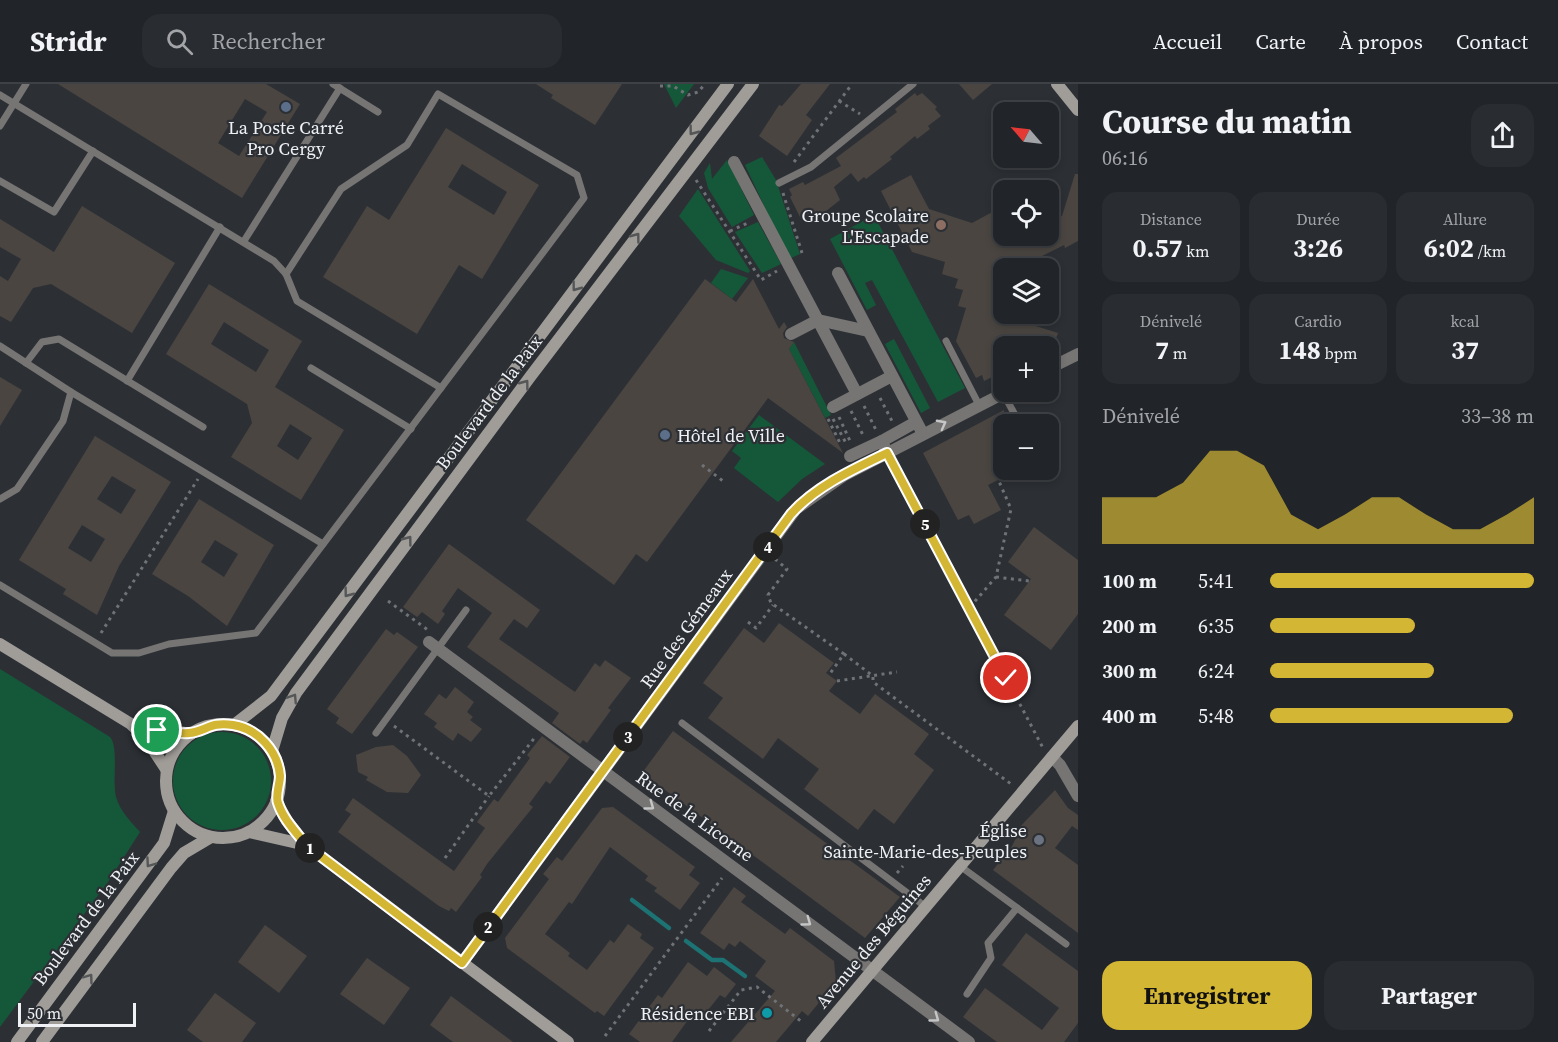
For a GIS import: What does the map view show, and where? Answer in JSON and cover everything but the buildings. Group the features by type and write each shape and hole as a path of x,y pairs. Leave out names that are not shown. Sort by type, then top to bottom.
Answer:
{"main road":[{"name":"Boulevard de la Paix","path":"234,725 271,696 728,84"},
{"name":"Boulevard de la Paix","path":"272,751 282,718 296,693 530,377 753,84"},
{"path":"1057,84 1078,110"},
{"path":"0,644 131,724 145,737 166,769"},
{"path":"131,724 191,734"},
{"path":"212,725 234,725 256,734 272,751 280,775 276,801 268,816 249,832 227,838 211,837 187,826 174,811 166,788 166,769 175,749 191,734 212,725"},
{"name":"Avenue des Béguines","path":"812,1042 1078,726"},
{"path":"276,801 287,821 306,845 568,1042"},
{"name":"Boulevard de la Paix","path":"17,1042 164,843 174,811"},
{"path":"249,832 306,845"},
{"name":"Boulevard de la Paix","path":"42,1042 171,868 184,853 211,837"}],"street":[{"path":"734,162 859,397"},
{"path":"838,273 923,434"},
{"path":"790,334 818,320 868,331"},
{"path":"1059,364 1078,354"},
{"path":"833,407 859,397 892,376"},
{"name":"Rue des Gémeaux","path":"462,963 796,509 843,476 882,443 923,434 993,398"},
{"path":"846,452 882,443 916,422"},
{"name":"Rue de la Licorne","path":"434,645 969,1042"},
{"path":"1051,756 1078,796"}],"lane":[{"path":"0,126 26,84"},
{"path":"779,183 811,166 913,84"},
{"path":"244,241 336,86 378,112"},
{"path":"0,585 112,653 139,653 168,644 256,633 584,198 577,176 438,94 407,144 341,189 286,274"},
{"path":"0,95 244,241 274,261 286,274 297,301 441,388"},
{"path":"0,181 54,212 93,151"},
{"path":"127,381 220,227"},
{"path":"26,363 42,342 59,339 203,427"},
{"path":"946,341 979,405"},
{"path":"0,346 71,392 323,544"},
{"path":"311,368 411,429"},
{"path":"0,499 17,489 63,421 71,392"},
{"path":"376,733 434,645 466,610"},
{"path":"682,723 926,907"},
{"path":"960,866 1066,944"},
{"path":"967,994 991,958 988,943 1017,908"}],"path":[{"path":"660,86 672,85 688,94 700,93 705,84"},
{"path":"802,253 779,183 852,84"},
{"path":"839,101 870,119"},
{"path":"695,179 761,280 788,266"},
{"path":"729,231 745,224"},
{"path":"877,391 895,426"},
{"path":"859,397 1051,756"},
{"path":"848,406 866,442"},
{"path":"833,407 852,444 847,446 832,417 828,419 846,452"},
{"path":"702,465 723,480"},
{"path":"95,642 202,471"},
{"path":"970,607 996,577 1011,509 998,480"},
{"path":"773,558 787,568 768,595 773,605 873,676"},
{"path":"996,577 1029,581"},
{"path":"388,601 435,635 434,645"},
{"path":"748,622 756,628 773,605"},
{"path":"829,675 844,654"},
{"path":"837,681 897,672"},
{"path":"873,676 873,682 1013,785"},
{"path":"385,720 489,796"},
{"path":"445,858 543,726"},
{"path":"604,1036 722,878"},
{"path":"709,1031 741,990 757,987 802,1022"}],"green space":[{"path":"664,84 694,84 676,108"},
{"path":"762,157 776,180 800,254 789,259 745,165"},
{"path":"727,160 754,215 732,227 708,188 704,173 710,163 712,179"},
{"path":"698,189 750,271 748,273 716,260 679,216"},
{"path":"874,215 965,388 938,402 872,280 865,283 876,305 867,310 830,239"},
{"path":"758,222 781,264 762,273 735,232"},
{"path":"721,269 748,278 732,299 711,283"},
{"path":"894,339 930,408 921,413 885,344"},
{"path":"794,342 831,415 825,418 789,349"},
{"path":"759,415 825,464 802,479 778,502 734,468 741,458 732,451"},
{"path":"0,669 110,737 115,756 116,797 123,812 140,832 108,882 0,1027"},
{"path":"222,732 241,736 256,747 267,762 271,781 267,800 256,815 241,826 222,830 203,826 188,815 177,800 173,781 177,762 188,747 203,736"}],"waterway":[{"path":"632,900 669,928"},
{"path":"686,941 712,960 723,960 745,976"}],"place":[{"name":"La Poste Carré Pro Cergy","path":"286,107"},
{"name":"Groupe Scolaire L'Escapade","path":"941,225"},
{"name":"Hôtel de Ville","path":"665,435"},
{"name":"Église Sainte-Marie-des-Peuples","path":"1039,840"},
{"name":"Résidence EBI","path":"767,1013"}],"route":[{"path":"157,730 191,734 206,726 223,724 240,726 256,734 272,751 278,767 280,784 276,801 287,821 306,845 462,963 791,514 808,498 853,470 887,453 1006,678"}]}
